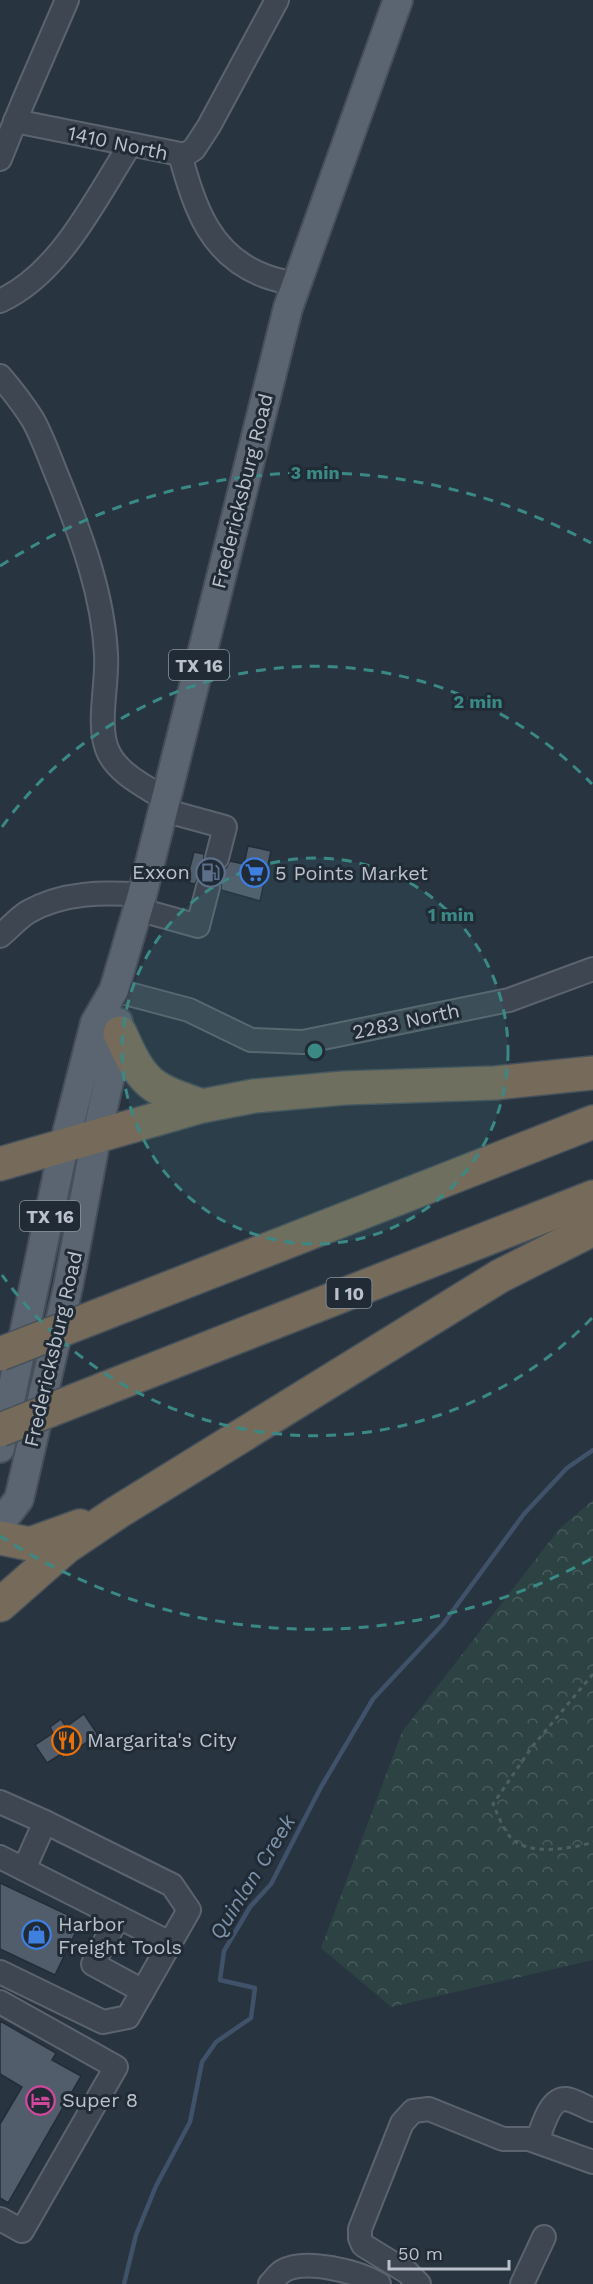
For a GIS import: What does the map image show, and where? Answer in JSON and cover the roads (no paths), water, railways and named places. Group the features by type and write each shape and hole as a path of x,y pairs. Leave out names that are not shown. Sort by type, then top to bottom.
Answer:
{"highway":[{"path":"120,1033 134,1065 153,1087 202,1106"},
{"path":"0,1164 202,1106 254,1096 344,1088 495,1083 593,1073"},
{"path":"0,1354 593,1122"},
{"name":"I 10","path":"0,1430 593,1197"},
{"path":"0,1605 66,1547 118,1512 500,1276 593,1229"},
{"path":"0,1538 30,1544 118,1512"}],"main road":[{"name":"Fredericksburg Road","path":"0,1448 64,1145 95,1023 114,990 140,902 288,308 398,0"},
{"name":"Fredericksburg Road","path":"0,1524 19,1499 68,1287 96,1138 120,1033 114,990"}],"street":[{"path":"0,159 67,0"},
{"name":"1410 North","path":"15,121 180,155 194,149 277,0"},
{"path":"0,301 16,294 35,279 66,244 96,203 107,180 130,145"},
{"path":"180,155 198,214 222,249 254,272 297,284"},
{"path":"0,376 18,398 37,429 85,550 100,605 104,630 107,676 104,733 108,751 119,767 164,804 225,827 217,858"},
{"path":"0,936 28,912 59,899 88,893 140,902 198,926 208,887"},
{"name":"2283 North","path":"114,990 189,1010 251,1040 303,1042 509,1000 593,969"},
{"path":"0,1802 172,1885 189,1910 128,2017 103,2022 0,1972"},
{"path":"24,1869 45,1822"},
{"path":"0,1857 170,1943"},
{"path":"118,1917 93,1964 143,1991"},
{"path":"0,2002 116,2067 22,2231 0,2219"},
{"path":"537,2141 550,2110 559,2100 566,2099 593,2110"},
{"path":"419,2284 407,2272 363,2245 360,2238 360,2229 407,2116 413,2111 429,2109 502,2139 537,2141 593,2162"},
{"path":"522,2284 544,2237"},
{"path":"270,2284 282,2272 291,2268 315,2267 345,2271 379,2284"}],"waterway":[{"name":"Quinlan Creek","path":"124,2284 136,2235 156,2186 190,2122 202,2062 216,2042 251,2018 255,1988 220,1980 224,1951 250,1907 271,1884 321,1787 373,1699 443,1624 524,1514 567,1468 593,1450"}],"tunnel":[{"path":"208,887 217,858"}],"place":[{"name":"Exxon","path":"211,872"},
{"name":"5 Points Market","path":"254,873"},
{"name":"Margarita's City","path":"66,1740"},
{"name":"Harbor Freight Tools","path":"37,1935"},
{"name":"Super 8","path":"41,2100"}]}
